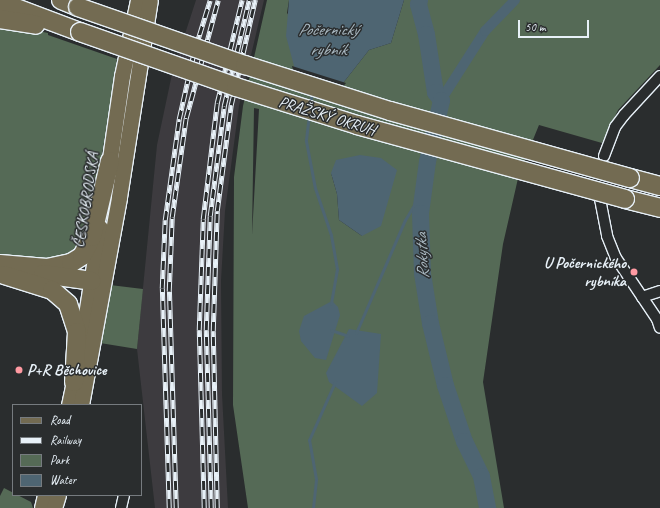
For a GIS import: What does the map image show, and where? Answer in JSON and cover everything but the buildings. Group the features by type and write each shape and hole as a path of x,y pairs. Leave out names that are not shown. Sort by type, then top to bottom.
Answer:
{"highway":[{"path":"0,2 61,28"},
{"name":"PRAŽSKÝ OKRUH","path":"69,2 205,52 368,104 660,186"},
{"path":"0,19 61,28"},
{"name":"PRAŽSKÝ OKRUH","path":"61,28 80,32 357,126 660,208"},
{"path":"1,270 47,268 71,263 82,256 92,237 110,161"},
{"path":"1,270 97,287"},
{"path":"1,270 52,290 68,304 77,332 74,382"}],"main road":[{"name":"ČESKOBRODSKÁ","path":"81,404 97,287 110,161 122,76 138,0"},
{"name":"ČESKOBRODSKÁ","path":"69,404 97,287 150,0"},
{"path":"42,508 45,496"},
{"path":"54,508 58,496"}],"street":[{"path":"604,156 615,127 660,76"},
{"path":"600,199 607,236 616,258 659,320"},
{"path":"642,297 660,291"},
{"path":"121,508 124,496"}],"shaded area":[{"path":"196,0 264,0 239,106 225,211 221,281 222,394 228,508 155,508 137,349 157,145 172,74"}],"green space":[{"path":"267,0 289,0 287,13 340,87 369,50 391,43 404,0 660,0 660,65 618,110 602,143 539,125 519,174 503,244 483,382 504,508 248,508 233,405 234,177 243,106","holes":["254,108 259,109 252,235","331,173 362,236 339,220 337,194"]},
{"path":"0,23 48,33 48,35 117,59 93,213 76,254 54,263 0,259"},
{"path":"110,285 143,289 137,349 100,343"},
{"path":"4,488 12,492 12,496 19,496 31,502 33,508 0,508 0,496"}],"water":[{"name":"Počernický rybník","path":"289,0 404,0 391,43 369,50 340,87 297,77 286,36"},
{"path":"360,155 381,158 397,170 381,226 362,236 339,220 337,194 331,173 336,160"},
{"path":"332,301 338,307 340,315 326,360 315,358 301,341 299,331 304,316"},
{"path":"349,329 381,334 377,393 362,406 329,382 326,373"}],"pier":[{"path":"292,66 346,83 341,89 295,78"}],"waterway":[{"name":"Rokytka","path":"419,0 418,4 426,34 435,92 441,100 427,161 420,213 422,273 430,323 445,385 464,441 481,476 487,508"},
{"path":"441,100 485,31 515,0"},
{"path":"310,104 312,92"},
{"path":"309,115 306,141 315,188 331,235 337,269 331,303"},
{"path":"356,333 405,220 425,187"},
{"path":"331,330 348,336"},
{"path":"313,508 316,479 309,440 335,382"}],"railway":[{"path":"169,508 162,288 165,220 179,119 194,52 210,0"},
{"path":"176,508 169,291 172,217 186,118 218,0"},
{"path":"204,508 199,330 203,219 217,103 242,0"},
{"path":"211,508 206,330 210,216 224,106 249,0"},
{"path":"217,508 213,331 217,211 231,105 255,0"}],"place":[{"name":"U Počernického rybníka","path":"634,272"},
{"name":"P+R Běchovice","path":"19,370"}]}
